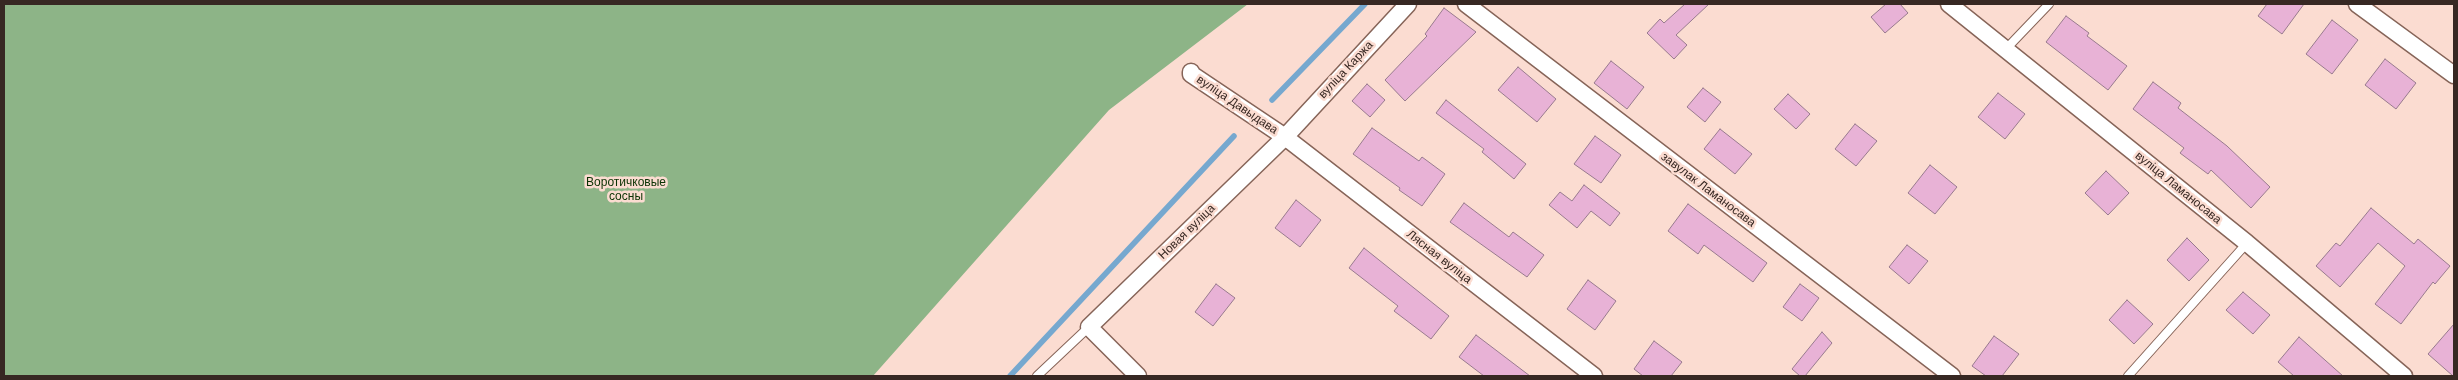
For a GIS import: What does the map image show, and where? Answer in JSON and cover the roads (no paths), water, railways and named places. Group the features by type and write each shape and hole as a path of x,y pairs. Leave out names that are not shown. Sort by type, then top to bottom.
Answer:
{"street":[{"name":"вуліца Каржа","path":"1285,137 1408,4"},
{"name":"завулак Ламаносава","path":"1466,4 1952,376"},
{"name":"вуліца Ламаносава","path":"1949,4 2247,243 2404,376"},
{"path":"2357,4 2454,75"},
{"name":"вуліца Давыдава","path":"1191,72 1190,74 1285,137"},
{"name":"Новая вуліца","path":"1089,327 1285,137"},
{"name":"Лясная вуліца","path":"1285,137 1594,376"},
{"path":"1089,327 1138,376"}],"lane":[{"path":"2004,50 2049,4"},
{"path":"2128,376 2247,243"},
{"name":"Новая вуліца","path":"1037,376 1089,327"}],"waterway":[{"path":"1272,100 1365,4"},
{"path":"1010,376 1234,136"}],"park label":[{"name":"Воротичковые сосны","path":"626,190"}]}
